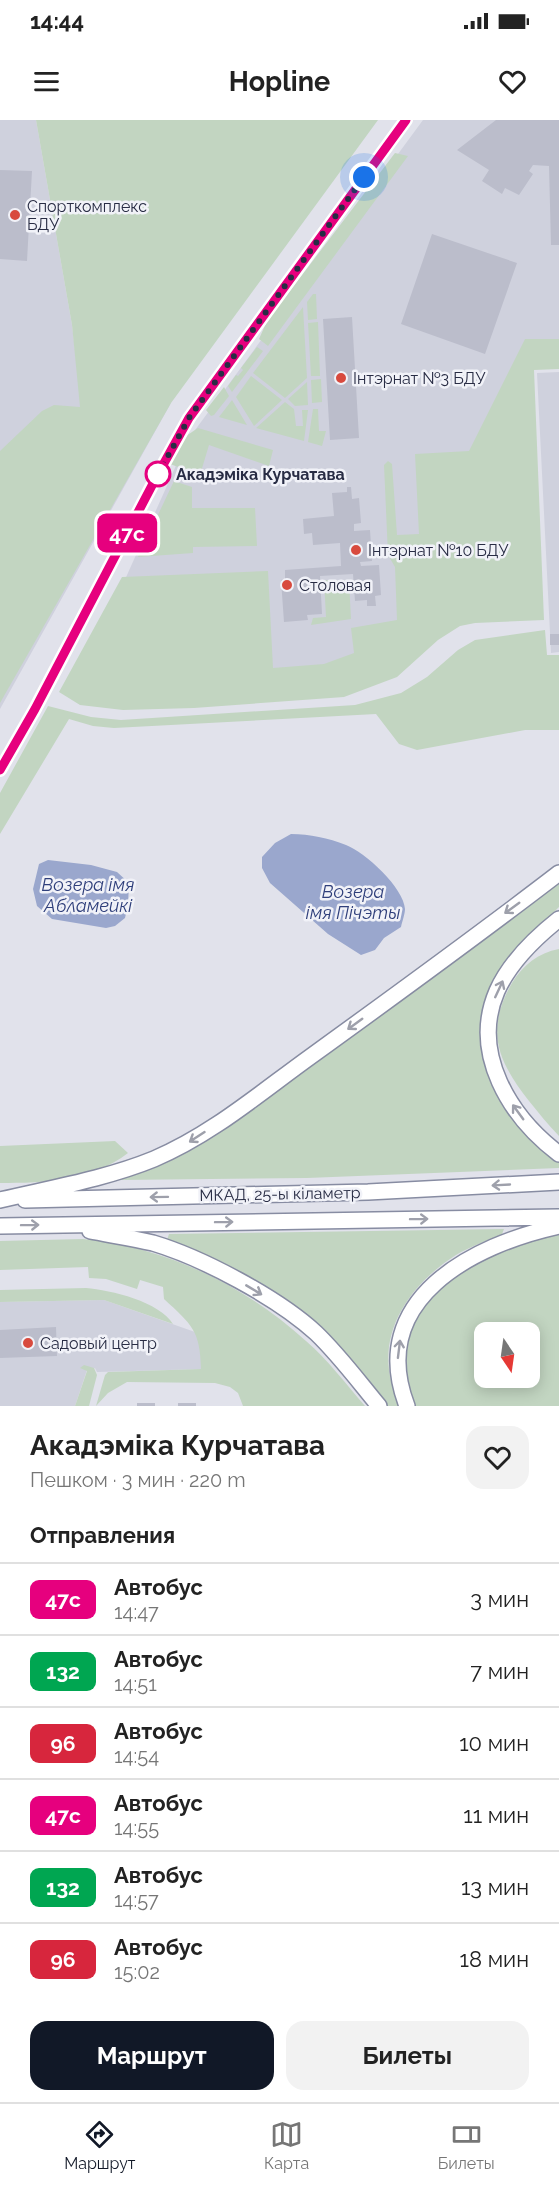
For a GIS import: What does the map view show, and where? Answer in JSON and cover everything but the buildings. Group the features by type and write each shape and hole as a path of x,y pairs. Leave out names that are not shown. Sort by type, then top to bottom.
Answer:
{"highway":[{"path":"0,1200 153,1160 189,1143 298,1066 559,873"},
{"path":"559,919 531,945 506,974 492,1005 488,1032 493,1064 507,1096 531,1128 559,1154"},
{"name":"МКАД, 25-ы кіламетр","path":"0,1200 368,1192 559,1182"},
{"name":"МКАД, 25-ы кіламетр","path":"0,1226 559,1217"},
{"path":"60,1225 153,1243 232,1277 280,1306 316,1333 379,1406"},
{"path":"407,1406 397,1373 397,1352 401,1333 418,1300 441,1278 476,1256 505,1242 559,1226"}],"street":[{"path":"0,770 35,709 189,418 406,120"}],"shaded area":[{"path":"0,120 36,120 72,325 80,391 171,403 0,709"},
{"path":"423,120 559,120 559,339 518,364 412,633 326,674 263,681 123,584 187,441"},
{"path":"559,372 559,652 551,653 537,373"},
{"path":"104,1300 195,1332 200,1342 202,1369 97,1372 95,1368 87,1370 75,1406 0,1406 0,1302"}],"green space":[{"path":"36,120 378,120 171,403 0,703 0,451 42,411 54,405 80,407 72,325"},
{"path":"395,153 408,156 268,346 259,339 267,321"},
{"path":"313,294 316,294 317,319 308,320 307,302"},
{"path":"303,307 307,378 285,398 253,373"},
{"path":"318,322 320,376 311,376 308,323"},
{"path":"525,339 559,339 559,369 534,370 544,620 475,623 460,626 438,640 397,677 344,697 194,708 123,710 80,705 59,692 122,577 268,571 273,668 324,664 354,653 351,628 397,620 395,567 388,555 384,465 388,461 392,464 397,535 419,534 415,454 469,451"},
{"path":"257,347 263,351 232,392 228,386 243,370 241,368"},
{"path":"251,376 282,400 254,426 236,397"},
{"path":"321,379 322,402 312,403 311,380"},
{"path":"307,382 308,405 295,406 288,399"},
{"path":"224,387 229,396 211,416 206,410"},
{"path":"232,400 247,425 219,417"},
{"path":"285,402 294,409 296,426 303,426 302,410 308,410 304,441 256,428"},
{"path":"313,409 318,409 319,431 326,431 322,446 308,442"},
{"path":"198,428 273,450 269,466 209,445 200,475 170,464 186,436"},
{"path":"174,481 192,487 192,508 255,508 257,546 193,547 193,553 138,557"},
{"path":"324,580 349,580 351,619 311,625 313,618 326,617"},
{"path":"545,630 547,655 559,655 559,730 525,730 417,750 399,744 376,714 114,728 93,726 69,719 0,834 0,793 48,706 91,717 121,720 355,705 401,693 427,677 458,650 475,640"},
{"path":"559,882 559,907 524,941 502,971 485,1058 559,1160 559,1168 307,1178 119,1180 167,1162 205,1142"},
{"path":"559,949 559,1136 529,1101 509,1072 498,1044 497,1030 504,1000 516,977 526,965 538,957"},
{"path":"115,1141 128,1153 99,1170 50,1181 0,1183 0,1146"},
{"path":"504,1229 502,1234 456,1255 437,1268 407,1301 390,1340 388,1361 392,1383 401,1406 384,1406 332,1346 167,1240 169,1234"},
{"path":"559,1234 559,1406 413,1406 405,1384 407,1340 409,1329 419,1311 434,1294 472,1265 517,1244"},
{"path":"83,1239 144,1250 174,1260 230,1286 282,1321 314,1348 365,1406 243,1406 238,1393 230,1387 215,1383 127,1382 108,1393 96,1406 105,1375 108,1372 201,1369 200,1356 193,1329 164,1299 163,1287 140,1280 137,1289 106,1279 89,1278 88,1267 0,1270 0,1241"},
{"path":"86,1288 134,1298 157,1309 173,1324 104,1300 0,1302 0,1290"},
{"path":"84,1365 94,1368 97,1375 89,1406 75,1406 87,1371 80,1368"}],"water":[{"name":"Возера імя Пічэты","path":"291,834 326,838 354,849 373,863 391,881 403,901 405,911 401,927 384,938 375,950 361,955 328,934 270,883 262,868 262,857 275,843"},
{"name":"Возера імя Абламейкі","path":"48,860 91,865 117,872 129,883 125,918 115,926 106,928 52,919 37,906 33,889 39,864"}],"bus line":[{"name":"47с","path":"0,770 35,709 189,418 406,120"}],"place":[{"name":"Спорткомплекс БДУ","path":"15,215"},
{"name":"Інтэрнат №3 БДУ","path":"341,378"},
{"name":"Акадэміка Курчатава","path":"158,474"},
{"name":"Інтэрнат №10 БДУ","path":"356,550"},
{"name":"Столовая","path":"287,585"},
{"name":"Садовый центр","path":"28,1343"}],"route":[{"path":"158,474 189,418 364,177"}]}
